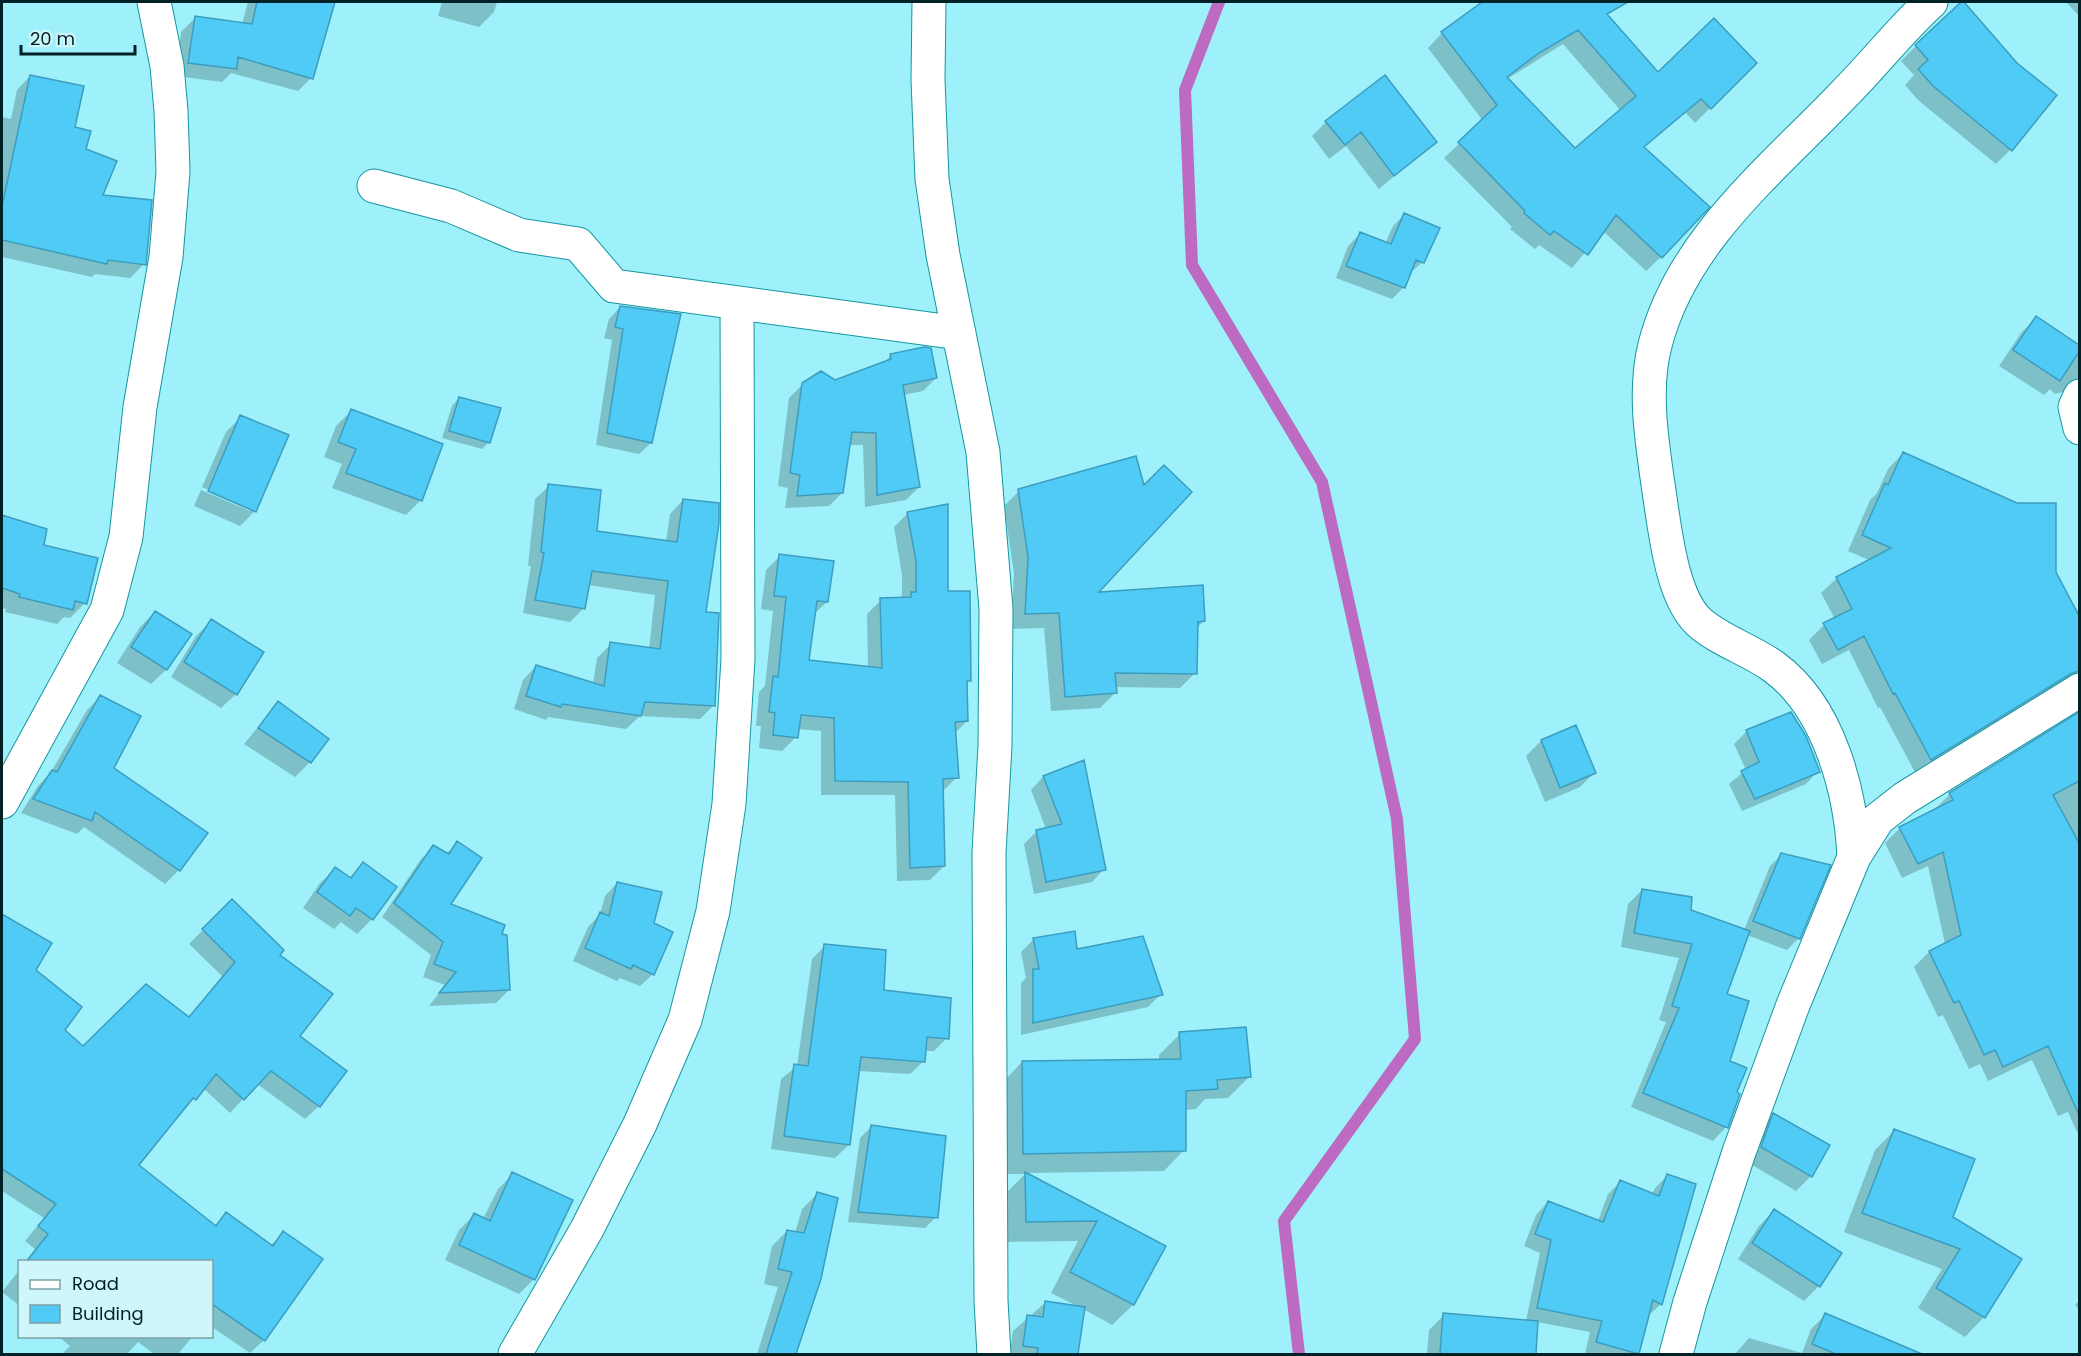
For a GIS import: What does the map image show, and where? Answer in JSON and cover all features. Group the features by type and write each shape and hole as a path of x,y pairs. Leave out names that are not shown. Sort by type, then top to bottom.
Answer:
{"street":[{"path":"2,802 107,610 126,537 140,407 166,257 173,172 171,111 166,66 154,2"},
{"path":"929,2 928,80 932,179 943,255 983,452 996,609 995,746 989,853 991,1301 994,1354"},
{"path":"1854,856 1853,825 1844,785 1817,715 1804,694 1774,667 1699,622 1676,582 1655,464 1650,392 1654,346 1670,299 1692,257 1730,211 1932,2"},
{"path":"374,186 451,206 519,235 578,244 614,286 959,333"},
{"path":"516,1354 587,1229 640,1124 685,1020 713,911 729,804 738,659 737,304"},
{"path":"2079,396 2075,407 2079,428"},
{"path":"1676,1354 1690,1302 1739,1152 1794,1005 1854,856 1878,819 1905,798 2079,690"}],"building":[{"path":"257,2 335,2 313,79 238,57 237,69 188,63 195,16 252,24"},
{"path":"1482,2 1628,2 1607,14 1658,72 1714,18 1757,63 1711,109 1701,99 1644,147 1710,207 1662,258 1616,215 1588,255 1554,231 1550,235 1524,213 1525,211 1458,142 1497,105 1441,32","holes":["1578,30 1636,96 1575,148 1507,77 1539,53"]},
{"path":"1961,2 1964,2 2017,63 2057,95 2012,151 1933,86 1918,69 1928,60 1915,45"},
{"path":"30,75 84,86 75,127 91,131 86,149 117,161 103,195 152,200 146,265 108,260 107,264 2,240 2,206"},
{"path":"1385,75 1437,142 1394,176 1361,132 1345,145 1325,121"},
{"path":"1404,213 1440,228 1424,263 1416,260 1405,288 1346,266 1360,232 1391,244"},
{"path":"620,306 681,314 652,443 607,433 623,329 615,327"},
{"path":"2036,316 2079,345 2079,352 2060,381 2013,350"},
{"path":"924,347 931,348 937,378 903,385 920,487 877,495 876,433 852,432 843,493 797,496 800,475 790,473 802,383 821,371 835,380 891,359 890,354"},
{"path":"459,397 501,408 490,443 449,431"},
{"path":"351,409 443,444 422,501 346,473 356,449 338,442"},
{"path":"240,415 289,435 256,512 208,491"},
{"path":"1903,452 2017,503 2056,503 2056,572 2079,616 2079,671 2070,674 1931,760 1895,693 1893,694 1864,636 1838,650 1823,623 1852,609 1836,577 1891,548 1862,535 1885,483 1888,485"},
{"path":"1136,456 1144,485 1164,465 1192,492 1099,592 1203,585 1205,621 1198,622 1197,674 1115,673 1117,693 1065,697 1059,613 1025,614 1028,557 1018,489"},
{"path":"548,484 601,490 597,531 677,542 683,499 719,503 719,523 706,612 719,613 715,706 645,702 641,716 562,704 561,707 526,696 536,665 604,686 610,642 660,649 668,581 592,571 585,609 535,600 544,553 541,552"},
{"path":"948,504 948,591 970,591 971,681 967,681 968,721 955,722 959,778 943,779 945,866 910,868 908,782 835,781 834,718 801,715 798,738 773,735 775,713 769,712 773,676 778,677 786,597 774,596 779,554 834,561 828,602 817,601 809,660 882,668 880,598 911,597 911,592 916,592 916,561 907,512"},
{"path":"2,515 47,529 44,545 98,558 87,604 75,601 73,610 19,597 20,594 2,588"},
{"path":"155,611 192,634 167,670 131,647"},
{"path":"211,619 264,652 237,695 184,662"},
{"path":"100,695 141,716 114,768 208,833 180,871 95,812 92,821 33,799 52,770 57,772"},
{"path":"278,701 329,739 311,763 258,728"},
{"path":"1791,712 1806,736 1820,772 1755,799 1741,771 1759,762 1746,730"},
{"path":"2079,712 2079,781 2053,795 2079,843 2079,1115 2048,1046 2003,1067 1995,1050 1984,1055 1959,1001 1954,1003 1929,951 1961,935 1943,852 1918,864 1899,827 1953,800 1949,793"},
{"path":"1576,725 1596,773 1560,788 1541,740"},
{"path":"1084,760 1106,870 1046,882 1036,830 1062,824 1043,776"},
{"path":"457,841 482,858 451,904 505,925 502,934 507,935 510,990 439,993 456,972 434,964 443,942 394,903 433,845 449,854"},
{"path":"1781,853 1831,865 1800,939 1753,921"},
{"path":"363,862 397,887 373,920 356,908 350,916 317,892 335,867 351,878"},
{"path":"617,882 662,892 654,923 673,932 654,975 633,965 631,969 585,948 600,912 609,916"},
{"path":"1642,889 1692,897 1691,910 1750,931 1727,994 1749,1001 1730,1061 1747,1068 1737,1092 1740,1094 1728,1128 1643,1093 1679,1008 1672,1006 1692,944 1634,933"},
{"path":"232,899 284,950 280,955 333,994 300,1036 347,1071 320,1107 271,1071 244,1100 216,1074 196,1100 193,1098 139,1165 216,1226 226,1212 273,1246 283,1231 323,1259 265,1341 213,1305 213,1260 28,1260 48,1234 38,1226 56,1204 2,1169 2,914 52,943 36,970 82,1007 65,1030 83,1046 146,984 189,1017 235,962 202,929"},
{"path":"1075,931 1077,949 1143,936 1163,995 1033,1023 1033,969 1039,969 1033,938"},
{"path":"824,944 886,950 884,990 951,998 949,1039 927,1037 925,1062 861,1057 850,1145 784,1136 794,1064 808,1066"},
{"path":"1246,1027 1251,1077 1217,1080 1218,1089 1186,1091 1186,1151 1023,1154 1022,1061 1181,1059 1179,1032"},
{"path":"1773,1113 1830,1145 1812,1177 1761,1147"},
{"path":"871,1125 946,1136 938,1218 858,1212"},
{"path":"1894,1129 1975,1159 1953,1217 2022,1259 1985,1318 1936,1288 1960,1249 1862,1213"},
{"path":"512,1172 573,1200 535,1280 459,1245 474,1213 490,1221"},
{"path":"1025,1172 1166,1246 1134,1305 1070,1272 1097,1221 1026,1222"},
{"path":"1667,1174 1696,1184 1662,1305 1653,1300 1639,1354 1596,1342 1602,1321 1537,1308 1551,1240 1535,1234 1548,1201 1603,1222 1620,1180 1659,1196"},
{"path":"817,1192 838,1198 821,1279 796,1354 766,1354 792,1272 778,1269 787,1230 804,1233"},
{"path":"1774,1209 1842,1253 1820,1287 1752,1243"},
{"path":"1045,1301 1085,1307 1078,1354 1037,1354 1038,1348 1023,1346 1027,1315 1043,1317"},
{"path":"1443,1313 1538,1321 1536,1354 1440,1354"},
{"path":"1825,1313 1922,1354 1836,1354 1812,1344"}],"waterway":[{"path":"1219,2 1185,90 1192,265 1322,482 1397,819 1415,1039 1284,1221 1299,1354"}]}
